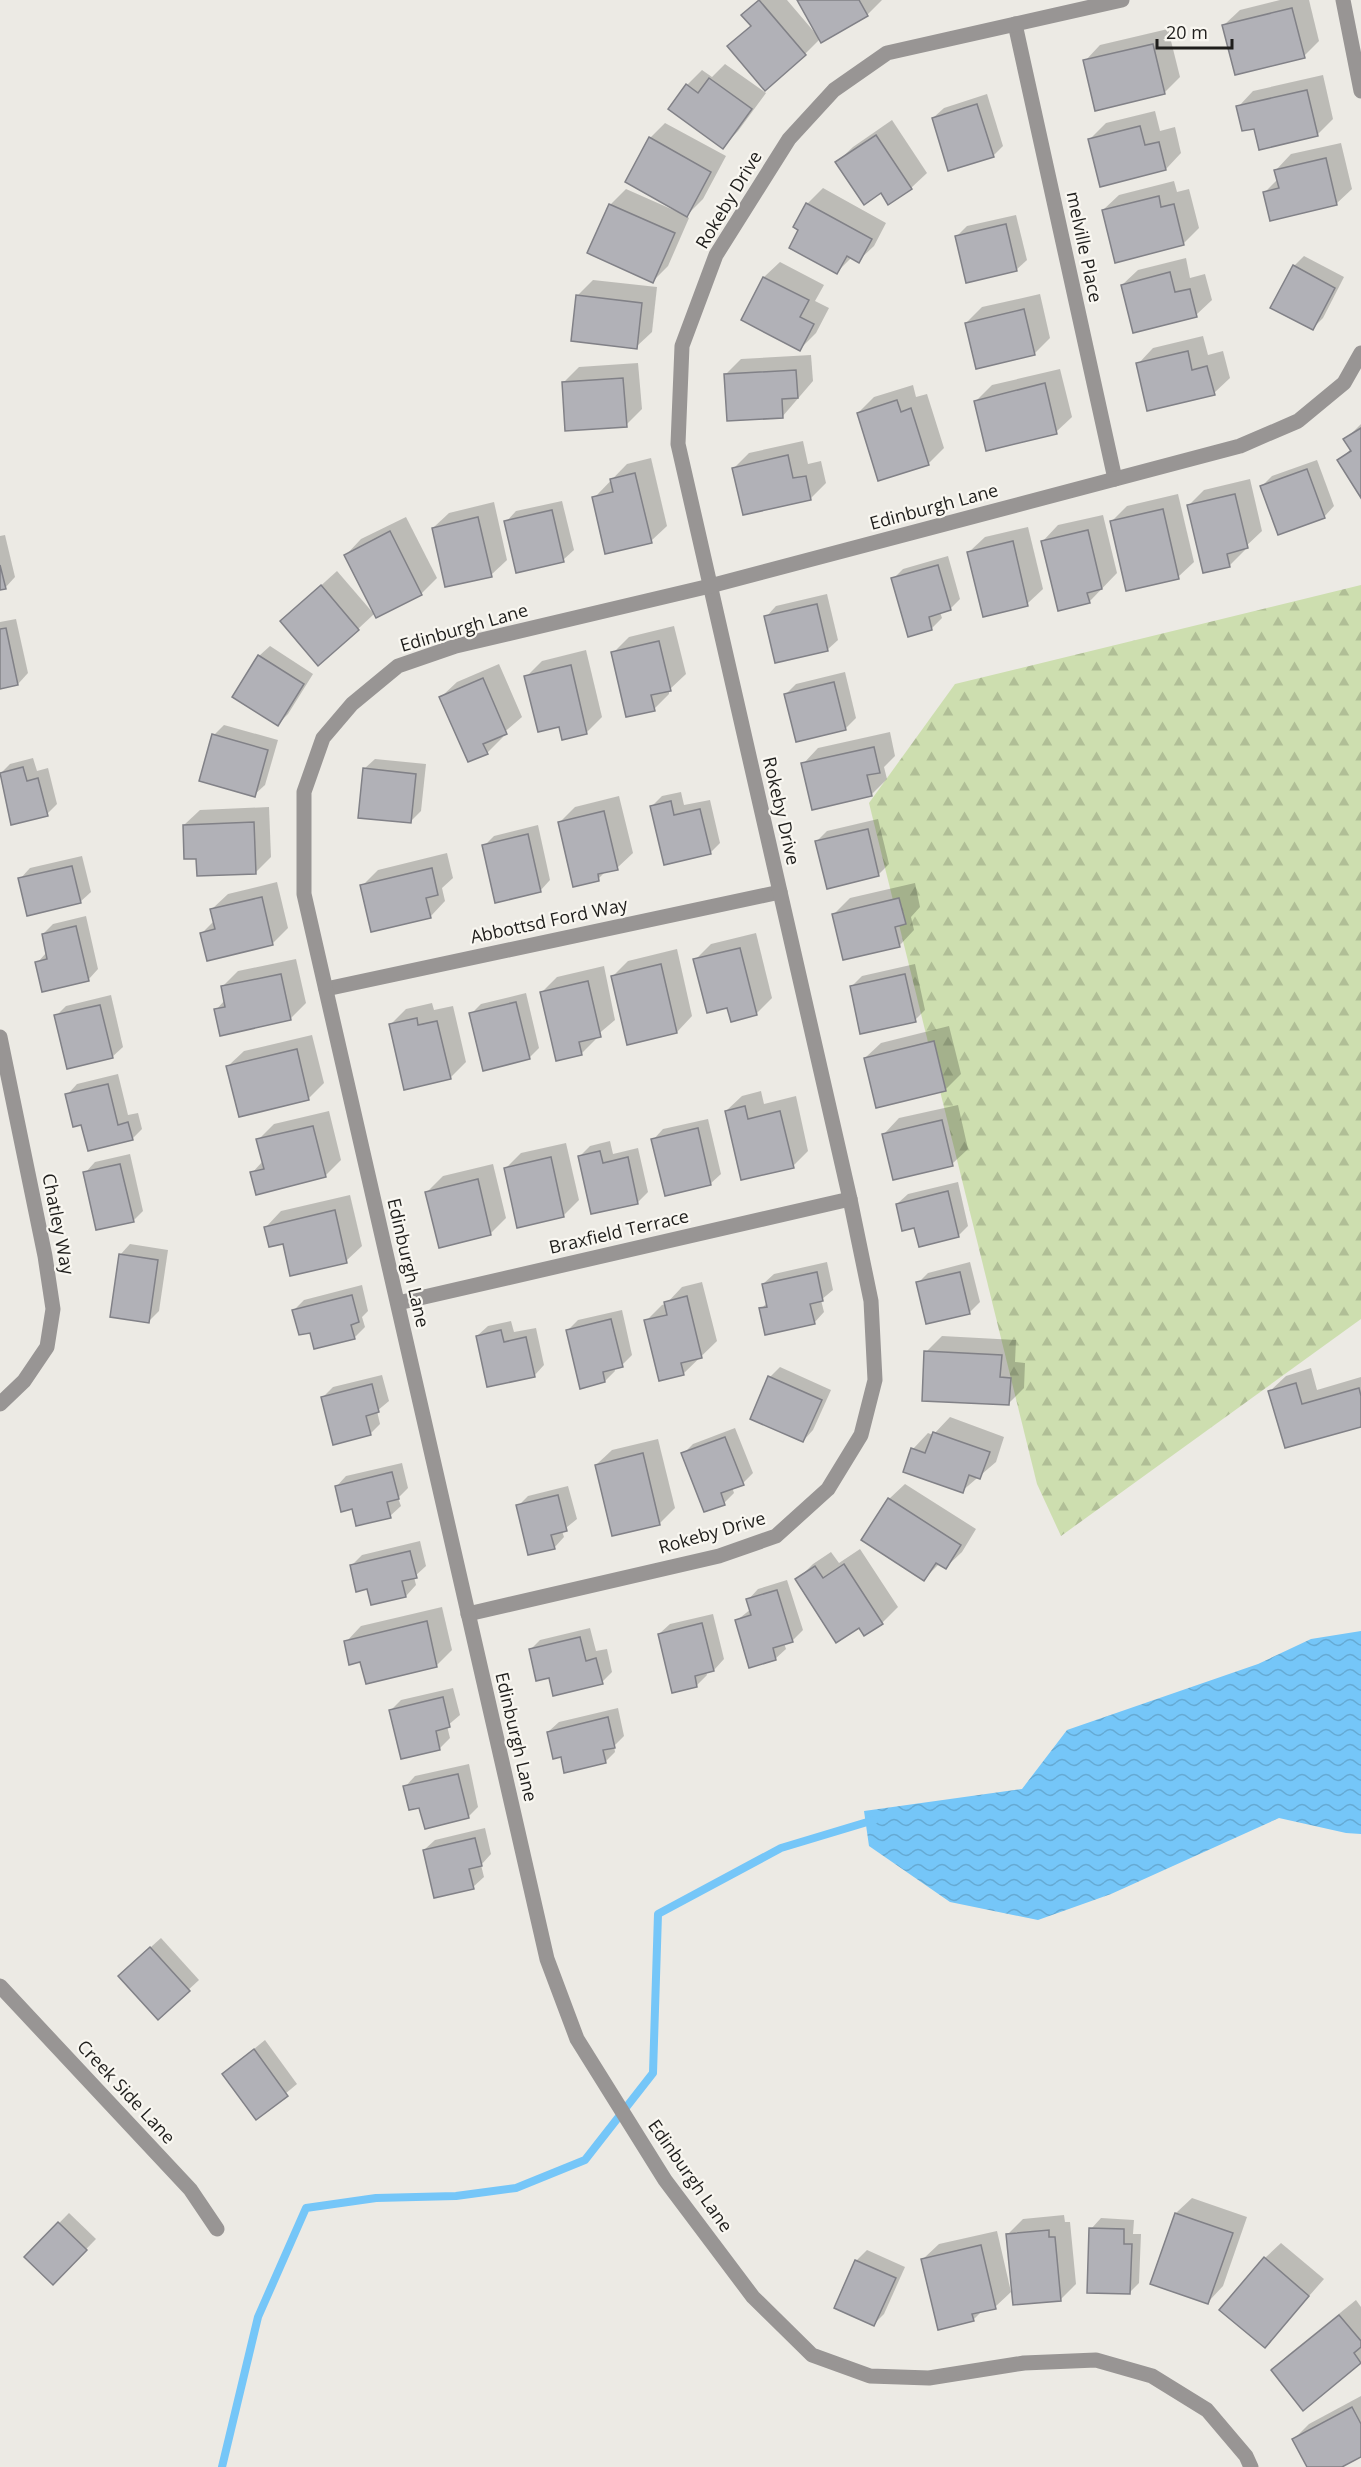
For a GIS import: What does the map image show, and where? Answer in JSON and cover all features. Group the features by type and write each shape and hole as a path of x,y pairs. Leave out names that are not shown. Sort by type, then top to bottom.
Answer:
{"street":[{"name":"Rokeby Drive","path":"468,1614 719,1556 776,1536 828,1489 861,1435 875,1380 871,1301 850,1199 678,444 682,346 716,255 789,139 834,90 887,53 1122,0"},
{"path":"1343,0 1361,91"},
{"name":"melville Place","path":"1015,24 1115,479"},
{"name":"Edinburgh Lane","path":"1251,2467 1246,2456 1207,2410 1152,2376 1096,2360 1024,2363 929,2378 870,2376 812,2355 753,2297 665,2180 577,2039 547,1959 304,894 304,792 323,738 352,704 398,666 456,646 710,586 1240,446 1299,421 1344,383 1361,353"},
{"name":"Abbottsd Ford Way","path":"326,989 780,892"},
{"name":"Chatley Way","path":"0,1037 45,1256 53,1309 47,1347 24,1381 0,1404"},
{"name":"Braxfield Terrace","path":"398,1303 850,1199"},
{"name":"Creek Side Lane","path":"0,1986 190,2190 217,2229"}],"green space":[{"path":"1361,585 1361,1319 1061,1536 1037,1484 869,803 955,684"}],"water":[{"path":"1361,1631 1361,1834 1346,1833 1279,1818 1111,1894 1038,1920 950,1902 869,1846 864,1811 1022,1789 1067,1730 1258,1664 1311,1639"}],"building":[{"path":"759,0 806,55 765,91 727,46 751,26 741,15"},
{"path":"797,0 859,0 868,16 821,43"},
{"path":"1292,8 1305,58 1235,75 1222,25"},
{"path":"1153,44 1165,94 1095,111 1083,60"},
{"path":"709,78 752,109 723,149 668,109 686,84 698,93"},
{"path":"1307,90 1318,136 1259,150 1254,129 1242,131 1236,106"},
{"path":"977,104 994,157 948,171 932,118"},
{"path":"1140,126 1145,145 1159,142 1166,170 1100,187 1088,139"},
{"path":"876,135 912,189 888,205 881,193 864,205 835,162"},
{"path":"649,137 711,172 687,217 625,182"},
{"path":"1326,158 1337,205 1270,221 1263,192 1279,188 1274,170"},
{"path":"1159,196 1161,207 1174,204 1184,245 1115,263 1102,210"},
{"path":"806,203 872,239 859,263 847,256 837,274 789,248 798,230 793,227"},
{"path":"609,204 675,233 653,283 587,253"},
{"path":"1006,224 1017,271 966,283 955,236"},
{"path":"1293,265 1335,288 1313,330 1270,308"},
{"path":"1170,272 1175,292 1190,289 1197,317 1133,333 1121,285"},
{"path":"763,277 809,300 800,317 814,324 800,351 741,320"},
{"path":"576,295 642,303 637,349 571,341"},
{"path":"1024,309 1035,355 976,369 965,323"},
{"path":"1188,351 1192,370 1207,366 1215,395 1147,411 1136,363"},
{"path":"796,370 798,398 782,399 783,418 727,421 724,374"},
{"path":"623,378 627,427 565,431 562,382"},
{"path":"1045,383 1057,434 986,451 974,401"},
{"path":"897,400 901,412 911,408 929,465 878,481 857,413"},
{"path":"1361,428 1361,498 1337,460 1351,451 1343,439"},
{"path":"788,455 793,478 806,476 811,500 743,515 732,468"},
{"path":"1307,469 1325,518 1278,535 1260,486"},
{"path":"635,473 652,543 605,554 592,497 613,492 610,479"},
{"path":"1235,494 1248,548 1227,554 1230,567 1203,573 1187,505"},
{"path":"1163,509 1179,579 1126,591 1110,521"},
{"path":"552,510 564,562 516,573 504,521"},
{"path":"478,517 492,577 445,587 432,528"},
{"path":"1088,530 1102,589 1087,593 1090,603 1058,611 1041,541"},
{"path":"390,531 422,595 376,618 344,555"},
{"path":"1013,541 1028,606 983,617 967,552"},
{"path":"0,565 6,589 0,590"},
{"path":"938,565 951,610 929,617 932,630 908,637 891,578"},
{"path":"321,585 359,630 318,666 280,621"},
{"path":"817,604 828,651 775,663 764,616"},
{"path":"6,628 18,685 0,689 0,629"},
{"path":"659,641 671,691 651,695 655,711 626,717 611,652"},
{"path":"258,655 304,684 278,726 232,697"},
{"path":"571,665 587,734 562,740 559,727 538,732 524,676"},
{"path":"483,678 507,734 483,744 488,754 468,762 439,697"},
{"path":"834,682 846,730 796,742 784,694"},
{"path":"212,734 268,750 255,797 199,781"},
{"path":"874,747 880,773 867,775 872,796 812,810 801,763"},
{"path":"23,767 27,781 38,778 48,816 11,825 0,773"},
{"path":"363,768 416,774 411,823 358,818"},
{"path":"671,801 674,815 700,809 711,854 664,865 650,806"},
{"path":"604,811 618,870 598,874 599,881 573,887 558,822"},
{"path":"254,822 256,874 197,876 196,859 184,859 183,825"},
{"path":"868,829 879,876 827,889 815,841"},
{"path":"528,834 541,892 495,903 482,845"},
{"path":"72,866 81,903 27,916 18,878"},
{"path":"432,868 438,895 426,898 431,918 371,932 360,885"},
{"path":"262,897 273,945 207,961 200,933 215,929 210,909"},
{"path":"899,898 906,924 895,927 900,947 843,960 832,914"},
{"path":"76,926 89,981 42,992 35,962 47,959 42,934"},
{"path":"740,948 757,1015 731,1022 727,1008 707,1013 693,959"},
{"path":"661,964 677,1033 627,1045 611,976"},
{"path":"281,974 291,1020 220,1036 214,1009 225,1007 221,986"},
{"path":"905,974 916,1022 860,1034 850,986"},
{"path":"588,981 601,1037 579,1042 582,1055 556,1061 540,992"},
{"path":"516,1002 530,1059 483,1071 469,1013"},
{"path":"100,1005 113,1058 67,1069 54,1015"},
{"path":"417,1018 418,1025 437,1021 451,1079 404,1090 389,1024"},
{"path":"934,1041 946,1091 876,1108 864,1058"},
{"path":"297,1049 309,1100 239,1117 226,1066"},
{"path":"108,1084 118,1125 128,1122 133,1140 88,1151 81,1125 73,1127 65,1094"},
{"path":"745,1106 748,1119 780,1111 794,1168 741,1180 725,1111"},
{"path":"942,1120 953,1166 893,1180 882,1134"},
{"path":"313,1126 326,1177 256,1195 250,1172 264,1169 256,1139"},
{"path":"698,1128 711,1185 665,1196 651,1139"},
{"path":"600,1151 603,1163 628,1157 638,1204 591,1214 578,1156"},
{"path":"551,1157 564,1217 517,1228 504,1168"},
{"path":"120,1164 134,1222 96,1230 83,1172"},
{"path":"478,1179 491,1235 439,1248 425,1192"},
{"path":"948,1191 959,1237 919,1247 914,1228 902,1231 896,1204"},
{"path":"335,1210 347,1263 290,1276 283,1244 269,1247 264,1227"},
{"path":"119,1254 158,1260 149,1323 110,1317"},
{"path":"817,1272 823,1301 810,1304 815,1324 765,1335 759,1308 767,1307 762,1284"},
{"path":"960,1272 970,1314 926,1324 916,1282"},
{"path":"352,1295 359,1322 351,1325 355,1339 314,1349 310,1333 299,1335 292,1310"},
{"path":"687,1296 702,1358 681,1363 684,1375 659,1381 644,1320 667,1315 664,1302"},
{"path":"611,1319 623,1367 603,1372 605,1382 580,1389 566,1330"},
{"path":"501,1330 504,1342 526,1337 535,1377 487,1387 476,1336"},
{"path":"924,1351 1002,1355 1000,1377 1011,1378 1009,1405 922,1401"},
{"path":"768,1376 822,1400 803,1442 750,1419"},
{"path":"1296,1383 1302,1404 1359,1388 1361,1427 1285,1448 1268,1391"},
{"path":"372,1384 379,1412 366,1416 371,1435 333,1445 321,1397"},
{"path":"933,1432 990,1452 980,1479 969,1475 963,1493 903,1472 911,1448 925,1453"},
{"path":"725,1437 744,1485 721,1493 725,1505 704,1512 681,1453"},
{"path":"643,1453 660,1525 612,1536 595,1465"},
{"path":"392,1472 399,1499 387,1502 391,1518 356,1526 352,1509 341,1512 335,1486"},
{"path":"558,1495 567,1531 551,1535 555,1549 528,1555 516,1505"},
{"path":"888,1498 961,1545 946,1569 936,1563 924,1581 861,1540"},
{"path":"410,1551 417,1578 402,1581 406,1597 371,1605 367,1589 356,1592 350,1565"},
{"path":"844,1564 883,1624 864,1636 859,1628 836,1643 795,1579 815,1566 823,1578"},
{"path":"777,1590 793,1642 773,1648 776,1660 749,1668 735,1620 751,1615 746,1599"},
{"path":"427,1621 437,1667 366,1684 360,1662 349,1665 344,1641"},
{"path":"702,1623 714,1671 695,1676 697,1687 672,1693 658,1634"},
{"path":"580,1637 586,1661 596,1658 603,1684 553,1696 549,1678 536,1681 529,1649"},
{"path":"443,1697 450,1727 436,1731 440,1750 401,1759 389,1710"},
{"path":"608,1717 615,1748 603,1750 606,1763 564,1773 561,1757 553,1759 547,1732"},
{"path":"458,1774 469,1818 425,1829 419,1808 409,1810 403,1786"},
{"path":"475,1838 482,1866 469,1869 474,1889 434,1898 423,1850"},
{"path":"150,1947 190,1991 158,2020 118,1976"},
{"path":"254,2049 288,2096 256,2120 222,2074"},
{"path":"1175,2213 1233,2233 1208,2304 1150,2284"},
{"path":"58,2222 87,2250 53,2285 24,2257"},
{"path":"1089,2228 1124,2229 1124,2244 1132,2244 1130,2294 1087,2293"},
{"path":"1049,2230 1049,2237 1055,2237 1061,2301 1013,2305 1006,2234"},
{"path":"981,2245 996,2309 972,2314 974,2321 938,2330 921,2259"},
{"path":"1264,2257 1309,2296 1265,2348 1219,2310"},
{"path":"855,2260 896,2278 874,2326 834,2308"},
{"path":"1339,2315 1361,2341 1361,2347 1354,2353 1361,2363 1303,2411 1271,2370"},
{"path":"1352,2407 1361,2424 1361,2457 1342,2467 1307,2467 1292,2439"}],"waterway":[{"path":"222,2467 258,2317 306,2208 376,2198 456,2196 516,2188 585,2160 653,2073 658,1914 781,1848 874,1820"}]}
